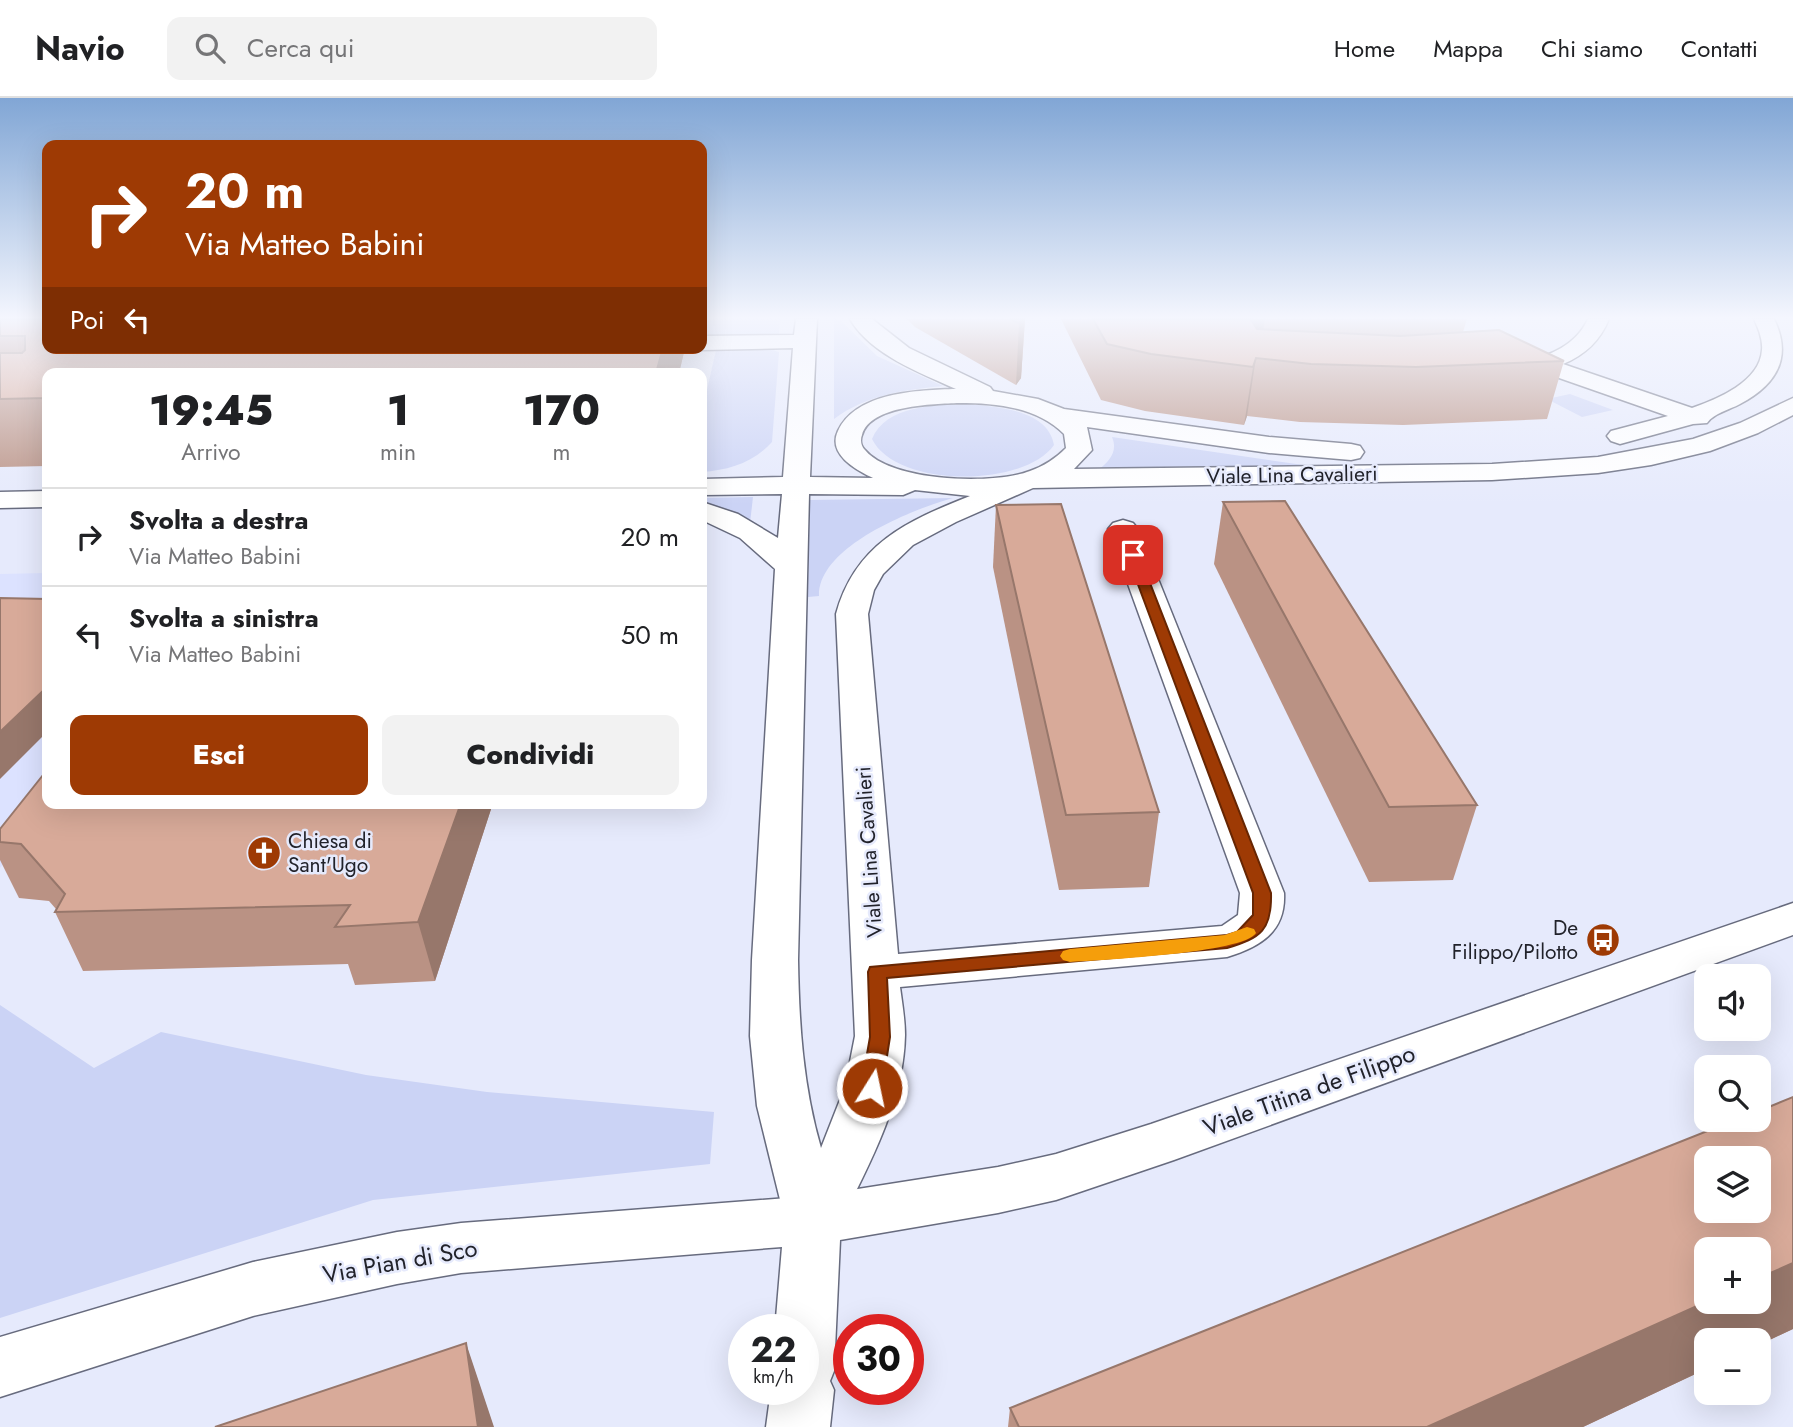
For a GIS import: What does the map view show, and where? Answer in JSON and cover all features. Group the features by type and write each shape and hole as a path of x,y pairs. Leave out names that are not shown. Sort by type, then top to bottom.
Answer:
{"street":[{"path":"801,381 795,467 775,1036 783,1105 813,1220 807,1314"},
{"path":"961,381 994,397"},
{"path":"1588,381 1736,432"},
{"name":"Viale Lina Cavalieri","path":"994,397 1031,405 1059,416 1303,449 1443,454 1530,450 1640,432 1727,401 1756,381"},
{"path":"707,486 795,467 876,410 909,400 951,396 994,397"},
{"name":"Viale Lina Cavalieri","path":"813,1220 860,1125 872,1088 880,1037 852,614 856,591 873,565 907,536 949,514 1031,480 1544,470 1629,460 1736,432 1793,405"},
{"path":"854,425 848,442 851,451 871,467 927,484 973,487 1031,480 1063,467 1079,450 1077,432 1059,416"},
{"path":"707,480 750,467 795,467 973,487"},
{"path":"0,500 42,499"},
{"path":"707,513 749,529 769,544 791,568"},
{"path":"877,972 1227,941 1243,936 1258,923 1262,915 1262,893 1123,529"},
{"name":"Viale Titina de Filippo","path":"813,1220 998,1190 1095,1166 1793,918"},
{"name":"Via Pian di Sco","path":"0,1367 253,1289 397,1258 461,1248 813,1220"},
{"path":"798,1427 800,1405"}],"shaded area":[{"path":"709,381 777,381 772,442 749,460 707,471"},
{"path":"834,381 932,381 943,386 872,399 834,419"},
{"path":"1570,394 1613,410 1582,417 1547,399"},
{"path":"967,404 1006,409 1031,417 1050,433 1054,445 1039,459 1016,469 990,475 961,477 932,474 906,467 885,455 872,439 888,419 900,413 941,405"},
{"path":"1112,437 1310,466 1098,470 1112,455"},
{"path":"753,497 750,523 707,506 707,498"},
{"path":"953,498 915,511 871,532 834,561 823,578 819,596 808,597 810,500"},
{"path":"42,573 42,809 45,809 0,868 0,574"},
{"path":"0,1005 94,1068 161,1032 366,1075 487,1092 714,1112 710,1164 373,1200 0,1318"}],"building":[{"path":"0,381 42,381 42,398 0,399"},
{"path":"1285,501 1477,805 1389,807 1223,502"},
{"path":"1061,504 1159,812 1066,815 996,505"},
{"path":"0,598 42,599 42,692 0,732"},
{"path":"42,776 42,809 459,809 418,922 335,927 350,905 55,912 65,894 21,844 0,842 0,829"},
{"path":"1793,1097 1793,1263 1771,1273 1771,1237 1694,1237 1694,1307 1427,1427 1019,1427 1010,1408 1705,1132 1771,1132 1771,1106"},
{"path":"466,1343 478,1427 215,1427"}],"slow traffic":[{"path":"1070,956 1227,941 1247,933"}],"place":[{"name":"Chiesa di Sant'Ugo","path":"264,853"},
{"name":"De Filippo/Pilotto","path":"1603,940"}],"route":[{"path":"872,1088 880,1037 877,972 1227,941 1252,930 1262,915 1262,893 1133,555"}]}
